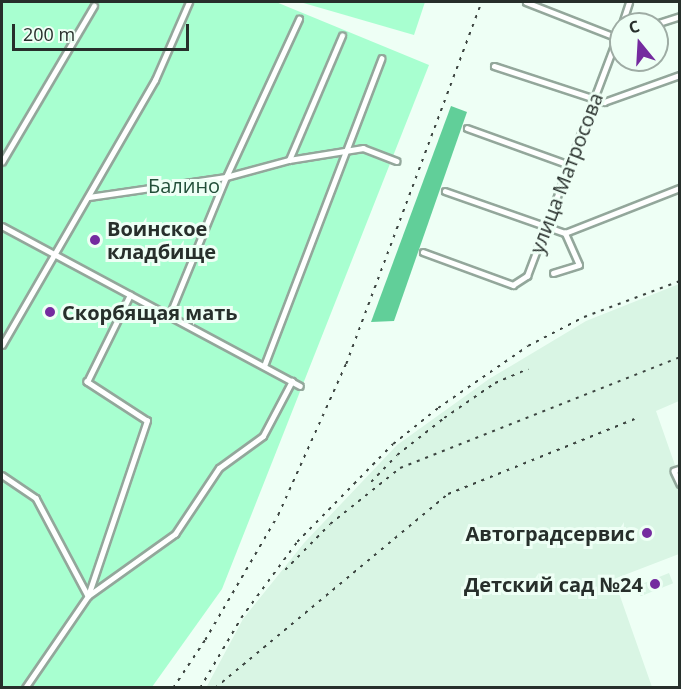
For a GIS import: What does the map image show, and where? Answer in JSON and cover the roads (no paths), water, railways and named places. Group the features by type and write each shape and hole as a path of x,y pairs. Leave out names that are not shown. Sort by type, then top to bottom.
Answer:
{"street":[{"path":"2,345 56,256 155,80 189,2"},
{"path":"526,2 609,33"},
{"path":"2,162 94,6"},
{"path":"169,316 226,177 299,19"},
{"path":"289,160 342,36"},
{"path":"264,366 344,151 381,59"},
{"name":"улица Матросова","path":"423,252 513,285 520,284 548,228 609,64"},
{"path":"494,66 604,102 680,75"},
{"path":"467,128 570,165"},
{"path":"90,197 226,177 289,160 363,148 397,160"},
{"path":"445,191 565,233 680,188"},
{"path":"2,226 300,386"},
{"path":"553,273 579,265 565,233"},
{"path":"25,687 88,596 147,422 87,382 130,295"},
{"path":"88,596 175,534 219,468 263,436 292,381"},
{"path":"677,470 680,484"},
{"path":"2,475 36,498 88,596"}],"railway":[{"path":"173,688 205,640 278,515 346,364 481,2"},
{"path":"200,688 241,618 297,542 393,444 438,408 528,346 584,317 680,281"},
{"path":"285,570 330,524 400,468 680,357"},
{"path":"371,482 397,455 444,418 495,383 528,369"},
{"path":"215,688 448,494 635,419"}],"place":[{"name":"Воинское кладбище","path":"95,240"},
{"name":"Скорбящая мать","path":"50,312"},
{"name":"Автоградсервис","path":"647,533"},
{"name":"Детский сад №24","path":"655,584"}],"park label":[{"name":"Балино","path":"184,185"}]}
